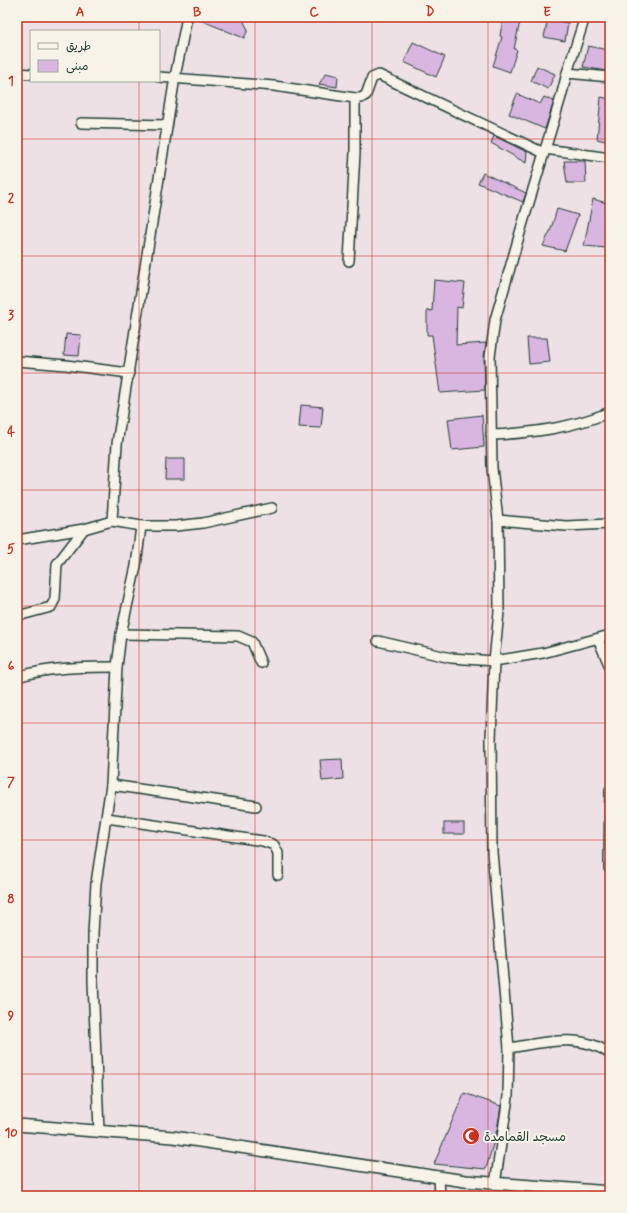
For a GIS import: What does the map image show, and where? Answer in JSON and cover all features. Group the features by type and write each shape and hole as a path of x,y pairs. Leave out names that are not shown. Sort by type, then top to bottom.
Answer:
{"street":[{"path":"112,521 117,444 167,125 187,17"},
{"path":"495,1184 508,1097 509,1048 492,852 491,739 494,661 499,612 498,520 491,435 490,358 495,320 567,73 585,17"},
{"path":"17,73 30,74"},
{"path":"567,73 610,77"},
{"path":"160,77 274,86 355,98 366,95 372,78 379,75 545,151 610,158"},
{"path":"349,261 355,153 355,98"},
{"path":"81,123 167,125"},
{"path":"17,361 66,365 129,373"},
{"path":"491,435 531,433 587,422 610,412"},
{"path":"17,540 84,529 112,521 141,526 176,526 203,523 272,508"},
{"path":"498,520 566,526 610,524"},
{"path":"99,1131 93,981 93,933 96,883 107,818 117,667 121,634 136,566 141,526"},
{"path":"25,614 51,608 55,599 57,564 84,529"},
{"path":"121,634 238,636 252,642 261,663"},
{"path":"378,641 451,658 494,661 543,653 610,635"},
{"path":"598,638 610,667"},
{"path":"17,677 36,672 94,667 117,667"},
{"path":"110,785 256,806"},
{"path":"609,868 610,790"},
{"path":"107,818 263,841 274,845 278,853 278,875"},
{"path":"509,1048 573,1040 605,1050 610,1054"},
{"path":"17,1125 173,1137 227,1144 330,1162 439,1178 495,1184 610,1190"},
{"path":"439,1178 440,1196"}],"building":[{"path":"193,17 246,17 244,22 248,30 244,38"},
{"path":"503,17 521,17 514,49 517,50 510,72 493,66 502,37 500,36"},
{"path":"548,19 568,23 565,41 544,37"},
{"path":"413,42 445,57 436,77 404,62"},
{"path":"588,46 609,50 607,71 583,67"},
{"path":"537,66 555,74 548,89 531,81"},
{"path":"326,73 338,76 337,87 319,84"},
{"path":"517,94 540,104 544,97 554,101 545,129 509,114"},
{"path":"601,97 610,99 610,142 597,139"},
{"path":"494,136 527,152 526,163 491,143"},
{"path":"564,161 585,161 586,183 567,183"},
{"path":"483,173 526,193 523,202 478,183"},
{"path":"593,199 610,204 607,248 584,246"},
{"path":"557,209 578,215 565,251 543,246 551,229"},
{"path":"434,280 465,283 462,308 457,307 456,345 486,343 484,357 485,390 440,393 432,335 427,335 427,310 432,311"},
{"path":"66,334 81,335 79,356 64,355"},
{"path":"527,338 547,338 550,362 529,364"},
{"path":"301,405 323,407 321,428 299,427"},
{"path":"482,415 484,447 452,450 448,419"},
{"path":"166,459 185,459 185,479 165,479"},
{"path":"342,759 343,779 322,781 320,760"},
{"path":"444,823 464,823 464,834 444,834"},
{"name":"مسجد القمامدة","path":"464,1093 501,1106 497,1130 486,1169 434,1164"}],"place":[{"name":"مسجد القمامدة","path":"471,1136"}]}
